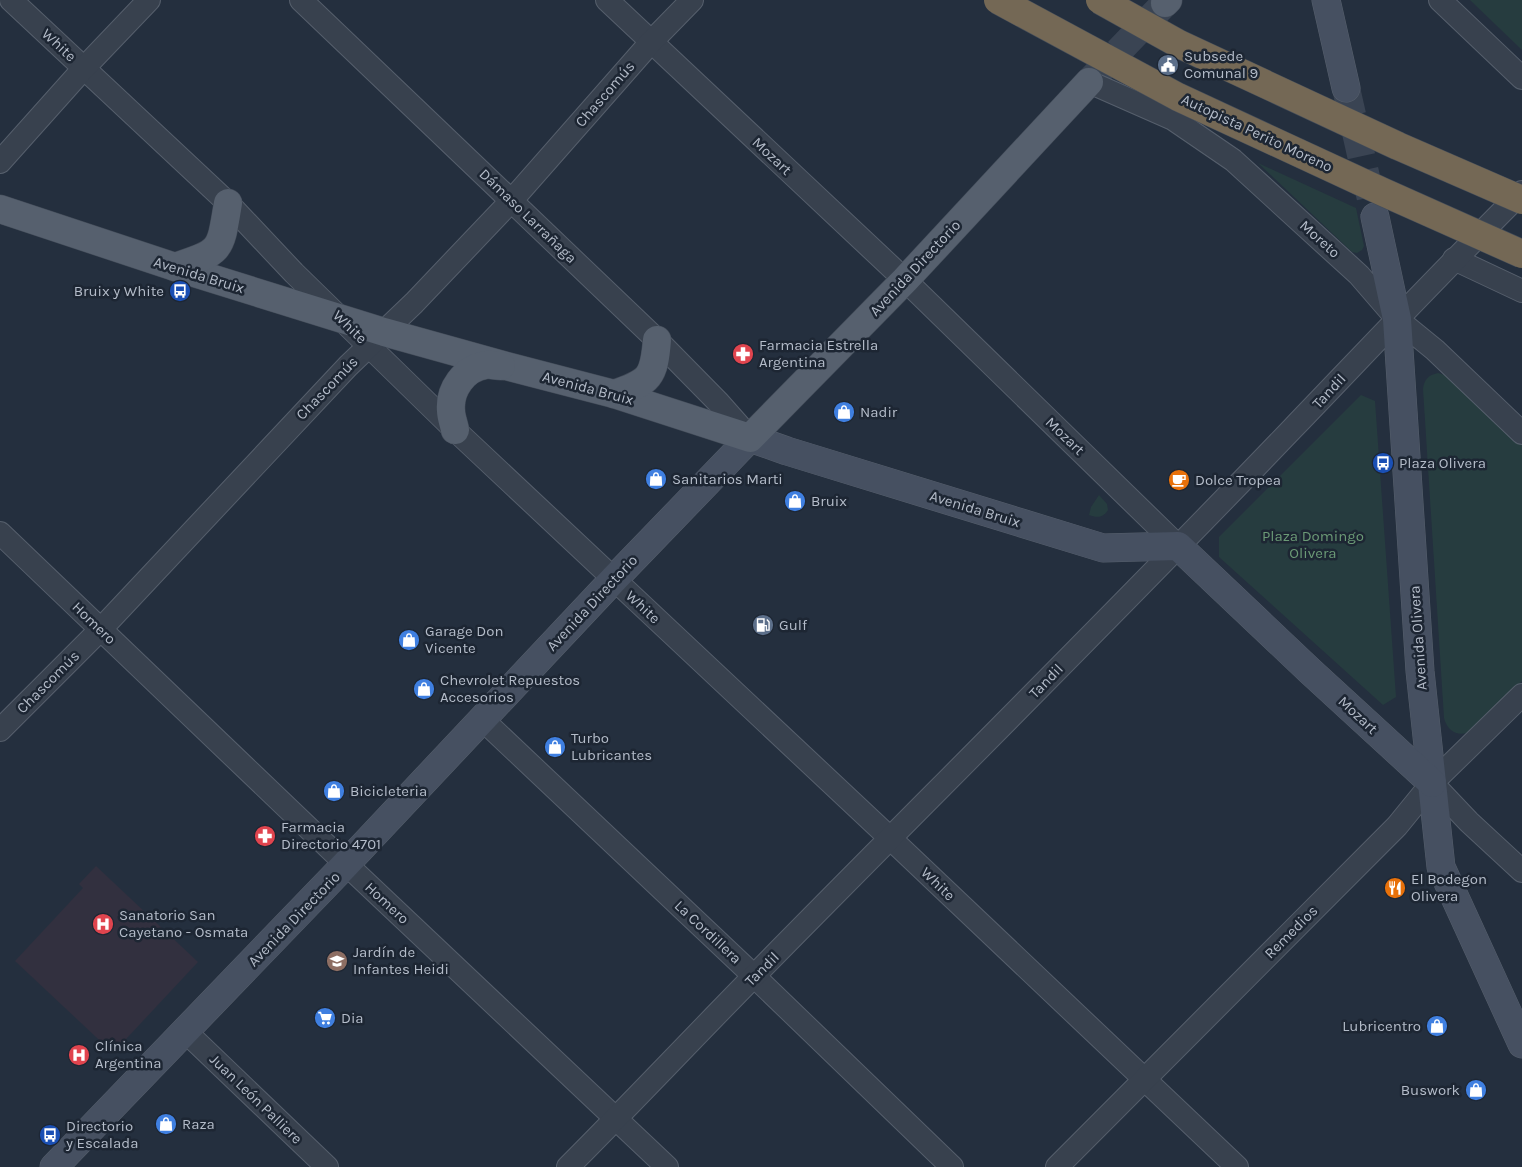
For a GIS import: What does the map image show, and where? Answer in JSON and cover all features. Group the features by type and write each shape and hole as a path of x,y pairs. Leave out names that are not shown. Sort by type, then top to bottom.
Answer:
{"highway":[{"name":"Autopista Perito Moreno","path":"998,0 1178,97 1522,254"},
{"path":"1100,0 1179,44 1398,146 1522,200"}],"main road":[{"path":"1326,0 1346,88"},
{"name":"Avenida Directorio","path":"54,1167 346,864 614,579 904,280 1089,82"},
{"path":"175,268 214,252 222,238 228,203"},
{"name":"Avenida Bruix","path":"0,210 175,268 340,318 376,339 510,368 614,394 787,451 1103,548 1178,546"},
{"name":"Avenida Olivera","path":"1375,218 1397,319 1420,671 1441,867 1522,1044"},
{"path":"614,394 634,388 645,381 652,371 656,360 657,340"},
{"path":"455,430 451,410 453,394 459,380 468,372 481,366 510,368"},
{"name":"Mozart","path":"1178,546 1432,783"}],"street":[{"name":"White","path":"11,0 228,203 294,273 340,318"},
{"path":"0,162 84,68 149,0"},
{"name":"Dámaso Larrañaga","path":"301,0 657,340 719,403 750,438"},
{"name":"Mozart","path":"607,0 904,280 1178,546"},
{"name":"Chascomús","path":"0,730 101,629 334,380 414,303 512,200 651,42 692,0"},
{"path":"1440,0 1522,78"},
{"name":"Moreto","path":"1089,82 1173,119 1233,160 1359,274 1397,319 1435,350 1522,433"},
{"name":"Tandil","path":"568,1167 1178,546 1454,259 1522,192"},
{"path":"1454,259 1522,291"},
{"name":"White","path":"376,339 455,430 1237,1167"},
{"name":"Homero","path":"0,533 346,864 667,1167"},
{"name":"Remedios","path":"1056,1167 1397,826 1432,783 1522,695"},
{"name":"La Cordillera","path":"483,720 754,976 952,1167"},
{"name":"Mozart","path":"1432,783 1522,871"},
{"name":"Juan León Palliere","path":"186,1032 327,1167"}],"shaded area":[{"name":"Sanatorio San Cayetano - Osmata","path":"96,866 198,962 113,1053 15,961 83,888 79,884"}],"green space":[{"path":"1470,0 1522,0 1522,50"},
{"path":"1258,163 1356,208 1364,246 1362,250 1357,253 1352,252"},
{"path":"1438,373 1448,376 1522,445 1522,681 1474,729 1460,734 1449,728 1444,718 1423,389 1427,378"},
{"name":"Plaza Domingo Olivera","path":"1361,395 1375,401 1396,697 1383,705 1219,557 1219,537"},
{"path":"1099,495 1107,504 1108,510 1100,517 1089,515 1091,507"}],"tunnel":[{"path":"1089,82 1165,3"},
{"path":"1346,88 1375,217"}],"place":[{"name":"Subsede Comunal 9","path":"1168,65"},
{"name":"Bruix y White","path":"180,291"},
{"name":"Farmacia Estrella Argentina","path":"743,354"},
{"name":"Nadir","path":"844,412"},
{"name":"Plaza Olivera","path":"1383,463"},
{"name":"Sanitarios Marti","path":"656,479"},
{"name":"Dolce Tropea","path":"1179,480"},
{"name":"Bruix","path":"795,501"},
{"name":"Gulf","path":"763,625"},
{"name":"Garage Don Vicente","path":"409,640"},
{"name":"Chevrolet Repuestos Accesorios","path":"424,689"},
{"name":"Turbo Lubricantes","path":"555,747"},
{"name":"Bicicleteria","path":"334,791"},
{"name":"Farmacia Directorio 4701","path":"265,836"},
{"name":"El Bodegon Olivera","path":"1395,888"},
{"name":"Sanatorio San Cayetano - Osmata","path":"103,924"},
{"name":"Jardín de Infantes Heidi","path":"337,961"},
{"name":"Dia","path":"325,1018"},
{"name":"Lubricentro","path":"1437,1026"},
{"name":"Clínica Argentina","path":"79,1055"},
{"name":"Buswork","path":"1476,1090"},
{"name":"Raza","path":"166,1124"},
{"name":"Directorio y Escalada","path":"50,1135"}]}
